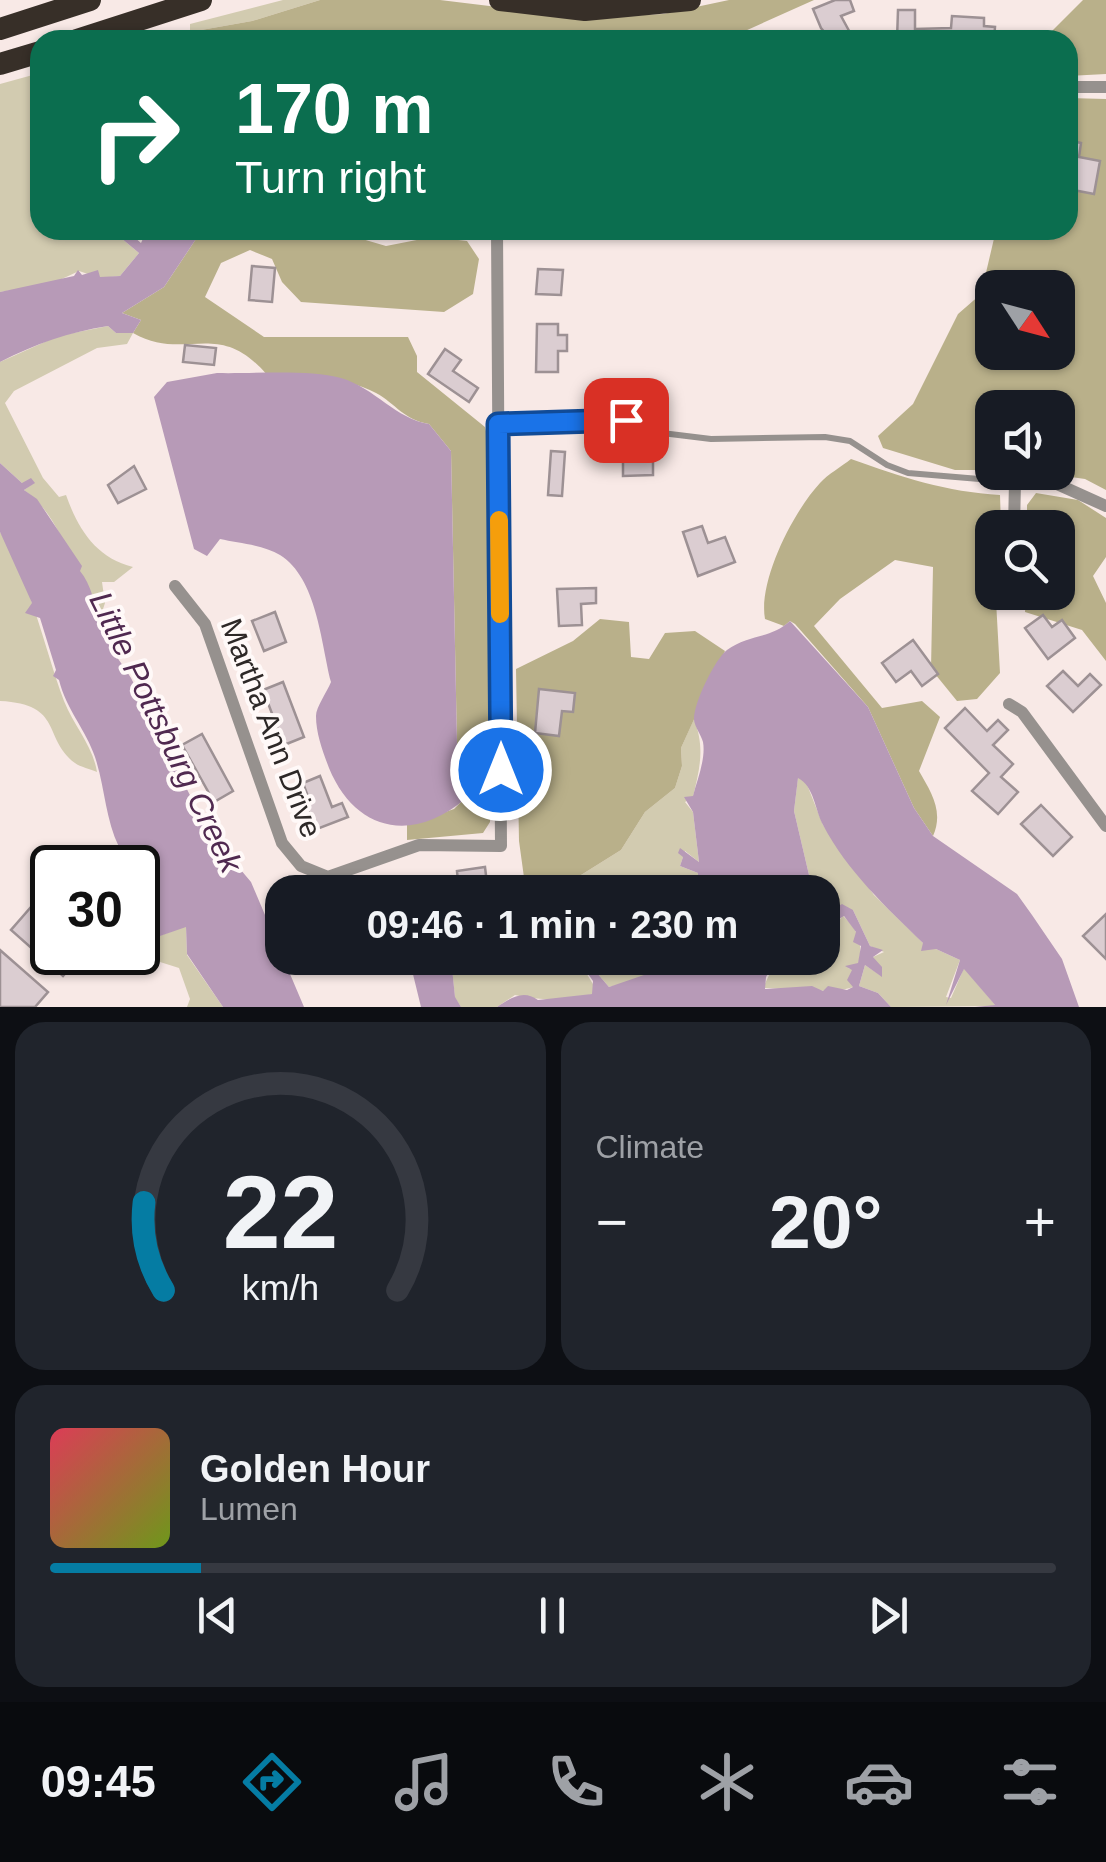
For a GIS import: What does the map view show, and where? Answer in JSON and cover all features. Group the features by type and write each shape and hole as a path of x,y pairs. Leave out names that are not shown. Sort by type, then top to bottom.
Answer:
{"highway":[{"path":"0,29 90,0"},
{"path":"109,30 193,2 217,0"},
{"path":"500,0 585,10 690,0"},
{"path":"0,64 30,55"}],"street":[{"path":"1078,88 1106,87"},
{"path":"497,240 498,424"},
{"name":"Martha Ann Drive","path":"174,586 206,624 282,843 301,866 328,877 419,845 501,846 498,424"},
{"path":"1070,490 1106,506"},
{"path":"1010,704 1022,712 1106,826"}],"lane":[{"path":"498,424 626,420 662,433 711,439 825,438 850,441 886,465 908,473 975,479"}],"shaded area":[{"path":"283,0 320,0 252,21 201,30 190,30 190,24"},
{"path":"320,0 440,0 587,18 663,14 729,0 814,0 747,30 201,30 252,21"},
{"path":"1083,0 1106,0 1106,74 1078,75 1078,30 1053,30"},
{"path":"30,76 30,240 123,240 139,253 120,276 100,278 79,271 51,284 0,292 0,84"},
{"path":"1078,98 1106,99 1106,490 1075,478 1075,390 975,390 975,470 955,470 883,448 878,436 913,404 958,314 975,299 975,370 1075,370 1075,270 987,270 994,240 1078,240"},
{"path":"123,240 195,240 164,287 122,313 141,320 133,333 116,333 108,326 94,329 52,340 0,362 0,292 74,276 78,270 82,275 98,270 100,277 120,276 139,253"},
{"path":"195,240 366,240 386,246 417,240 458,240 467,241 479,259 473,294 444,312 301,302 282,282 272,259 250,250 221,263 205,297 264,337 408,337 417,356 417,372 485,427 490,447 490,822 483,833 407,840 407,825 454,809 464,799 457,743 451,451 429,424 413,419 363,387 323,378 267,375 233,348 169,344 133,333 141,320 122,313 164,287"},
{"path":"108,326 116,333 133,333 127,344 97,348 14,391 5,403 43,478 59,497 66,495 90,540 109,557 133,567 114,582 102,582 105,603 101,615 50,517 24,490 34,483 22,483 0,463 0,362 58,336"},
{"path":"217,373 297,373 341,378 406,416 429,424 451,451 457,743 465,799 445,813 406,826 387,824 354,806 329,768 316,723 316,712 331,682 316,612 302,579 280,555 259,547 220,539 207,556 194,549 154,397 167,382"},
{"path":"851,459 924,483 1000,495 1000,510 975,510 975,610 997,610 1000,673 977,699 957,701 931,669 933,567 895,560 840,599 814,626 882,708 922,701 940,717 919,771 937,810 933,836 914,808 868,707 795,624 790,621 784,626 765,619 767,586 780,548 799,511 831,474"},
{"path":"0,463 22,483 31,478 35,483 24,490 37,499 82,566 80,571 90,589 101,629 131,678 208,831 251,882 265,915 265,975 290,975 304,1007 223,1007 187,954 186,927 160,936 160,845 118,845 95,757 59,680 53,676 56,670 40,618 25,613 32,603 0,532"},
{"path":"1036,493 1078,500 1106,518 1106,557 1093,576 1106,603 1106,661 1082,630 1025,612 1075,610 1075,510 1027,510"},
{"path":"0,532 29,593 64,701 92,753 97,772 77,764 65,753 43,715 34,708 0,701"},
{"path":"600,619 629,622 631,657 649,659 665,633 695,631 725,651 681,748 682,766 675,788 645,812 621,850 581,875 524,875 519,841 516,669 573,641"},
{"path":"790,621 868,707 914,808 933,836 1017,894 1062,959 1079,1007 975,1007 995,1005 964,969 946,1005 960,960 936,949 921,951 923,943 844,858 823,825 808,787 798,778 794,811 809,875 698,875 680,866 680,848 699,862 693,812 684,797 693,796 703,755 703,742 694,720 697,704 711,672 727,650"},
{"path":"694,719 699,767 693,797 685,802 693,812 699,862 685,851 680,866 698,875 581,875 621,850 645,812 675,788 682,766 681,748"},
{"path":"798,777 806,782 823,825 874,895 923,943 960,960 946,997 951,998 964,968 996,1006 891,1007 878,993 859,986 865,965 880,975 873,957 884,952 870,946 853,910 840,910 840,875 809,875 794,811"},
{"path":"842,904 853,910 870,946 883,950 873,957 882,967 882,977 865,965 859,986 878,993 891,1007 497,1007 522,995 538,1000 592,994 593,981 589,975 599,975 609,987 644,975 767,975 765,989 812,986 823,991 828,986 847,990 853,987 847,980 852,970 845,966 858,963 861,946 853,942 856,932 844,916 840,918"},
{"path":"843,916 853,926 860,944 858,964 848,968 852,969 853,987 821,991 763,988 769,975 840,975"},
{"path":"186,926 187,955 223,1007 187,1007 190,999 179,968 160,962 160,936"},
{"path":"413,975 453,975 455,997 461,1007 421,1007"},
{"path":"453,975 587,975 596,989 593,994 574,998 515,995 497,1007 461,1007 455,998"},
{"path":"599,975 654,975 650,977 609,987"}],"building":[{"path":"835,0 850,0 854,11 841,16 849,30 823,30 813,9"},
{"path":"898,10 915,10 915,29 951,28 952,16 984,18 984,26 995,27 995,30 897,30"},
{"path":"1078,142 1079,157 1100,161 1094,194 1078,191"},
{"path":"252,266 275,268 272,302 249,300"},
{"path":"538,269 563,270 561,295 536,294"},
{"path":"537,324 558,324 558,335 567,335 567,351 558,351 558,372 536,372"},
{"path":"185,345 216,348 214,365 183,362"},
{"path":"445,349 461,360 453,371 478,388 469,402 428,374"},
{"path":"551,451 565,452 562,496 548,495"},
{"path":"623,458 653,458 653,475 623,476"},
{"path":"134,466 146,489 118,503 108,485"},
{"path":"702,526 708,543 725,537 735,562 698,576 683,532"},
{"path":"596,588 596,603 581,604 582,625 559,626 557,589"},
{"path":"275,612 286,642 264,651 252,621"},
{"path":"1043,615 1052,627 1062,620 1075,638 1048,659 1025,628"},
{"path":"913,640 938,674 922,686 911,671 896,682 882,663"},
{"path":"1063,671 1078,686 1090,674 1101,685 1073,712 1047,686"},
{"path":"283,682 304,737 284,745 263,690"},
{"path":"539,689 575,693 573,712 562,711 559,736 535,733"},
{"path":"965,708 987,731 998,720 1008,730 993,745 1013,764 1001,777 1018,792 998,814 972,791 989,773 945,728"},
{"path":"202,734 233,791 214,802 182,745"},
{"path":"320,776 332,807 342,803 348,817 317,829 301,797 307,794 303,783"},
{"path":"1041,805 1072,837 1053,856 1021,824"},
{"path":"485,867 486,875 457,875 457,871"},
{"path":"30,908 30,947 11,930"},
{"path":"1106,914 1106,959 1083,936"},
{"path":"0,950 48,992 35,1007 0,1007"}],"slow traffic":[{"path":"499,520 500,614"}],"route":[{"path":"501,770 498,424 626,420"}],"water label":[{"name":"Little Pottsburg Creek","path":"166,732"}]}
